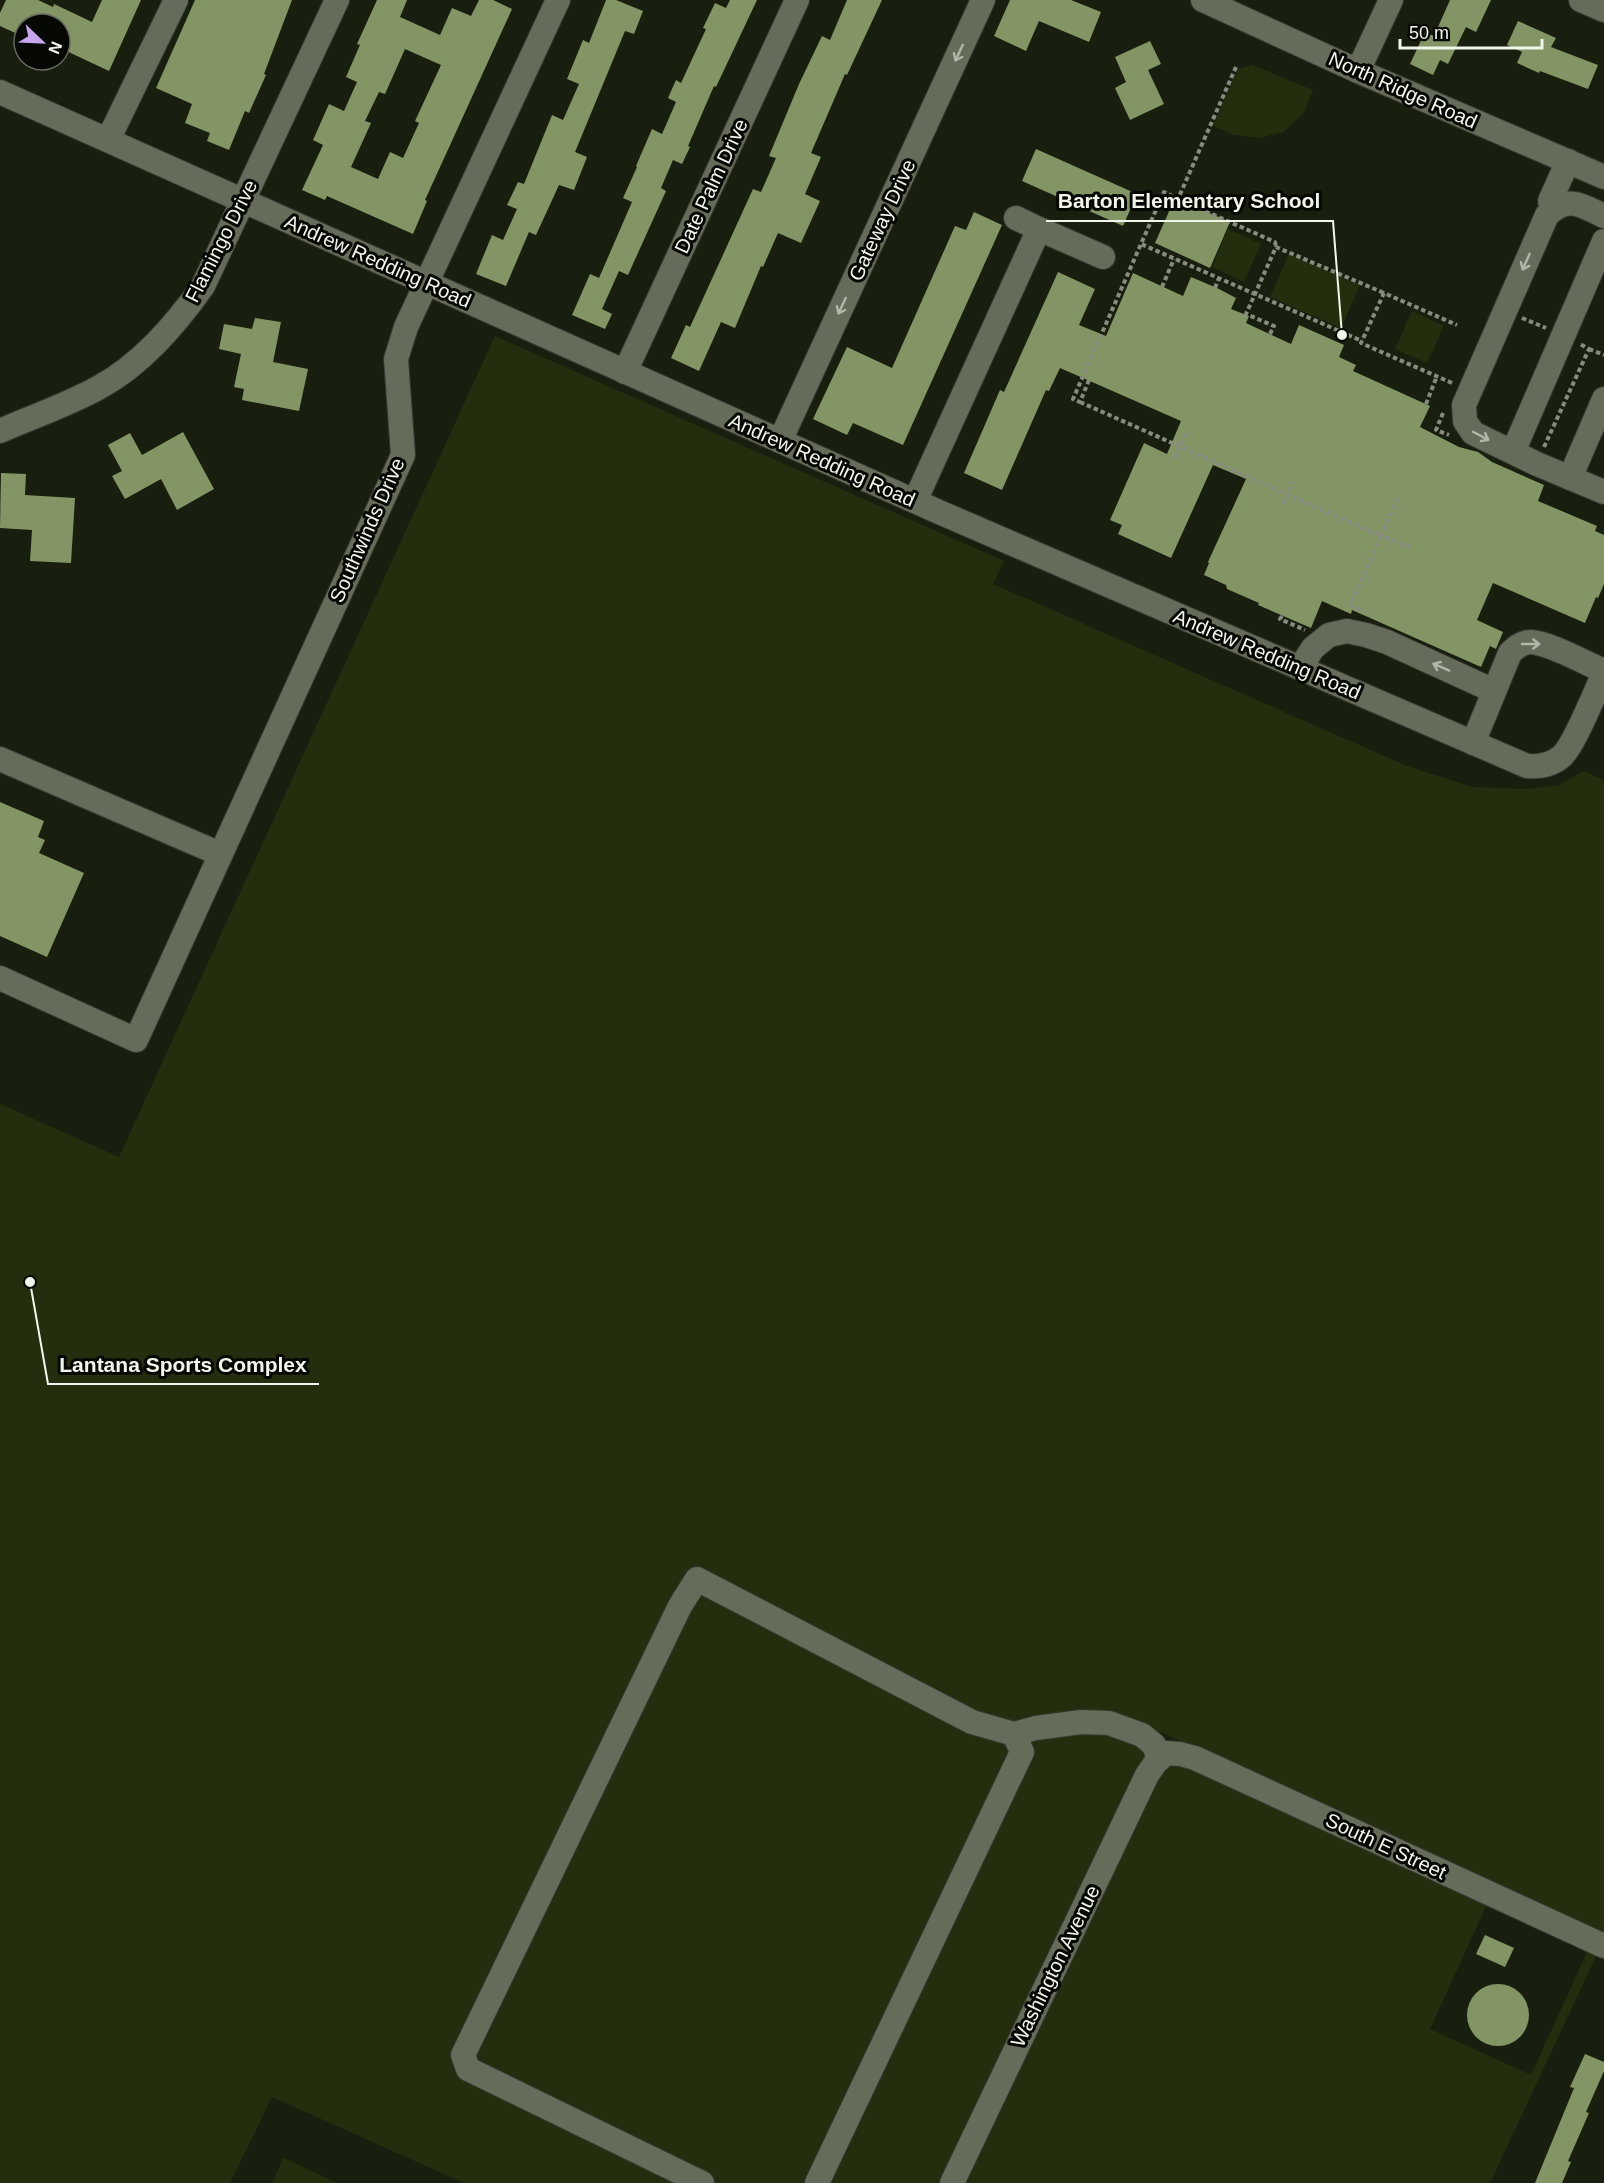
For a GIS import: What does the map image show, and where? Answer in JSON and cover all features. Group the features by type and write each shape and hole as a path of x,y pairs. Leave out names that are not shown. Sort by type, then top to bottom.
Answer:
{"street":[{"path":"108,140 176,0"},
{"name":"Flamingo Drive","path":"0,431 98,388 134,363 184,312 203,286 337,0"},
{"name":"Southwinds Drive","path":"0,978 136,1040 403,455 396,359 406,327 558,0"},
{"name":"Date Palm Drive","path":"625,372 797,0"},
{"name":"Gateway Drive","path":"780,441 984,0"},
{"name":"North Ridge Road","path":"1203,0 1358,71 1604,177"},
{"path":"1358,71 1391,0"},
{"path":"1581,0 1604,10"},
{"name":"Andrew Redding Road","path":"0,92 915,501 1527,766 1553,763 1564,755 1604,672"},
{"path":"1552,210 1550,201 1568,162"},
{"path":"1604,216 1576,203 1560,204 1547,215 1464,405 1465,421 1473,433 1604,492"},
{"path":"1016,218 1103,257"},
{"path":"915,501 1039,229"},
{"path":"1513,452 1604,241"},
{"path":"1570,478 1604,399"},
{"path":"1300,668 1313,648 1329,635 1347,632 1387,642 1494,691"},
{"path":"1473,743 1510,653 1518,645 1529,642 1542,645 1604,672"},
{"path":"0,759 220,854"},
{"path":"702,2183 468,2069 463,2055 674,1617 697,1580 972,1722 1014,1734 1036,1728 1082,1722 1109,1724 1142,1735 1162,1756"},
{"path":"817,2183 1022,1752 1014,1734"},
{"name":"South E Street","path":"1162,1756 1180,1754 1195,1758 1603,1945"},
{"name":"Washington Avenue","path":"952,2183 1147,1775 1162,1756"}],"path":[{"path":"1178,199 1236,67"},
{"path":"1270,334 1274,326 1246,314 1276,247 1275,242 1164,192 1073,399 1410,547"},
{"path":"1141,244 1456,384"},
{"path":"1276,247 1457,325"},
{"path":"1162,286 1174,259"},
{"path":"1215,288 1219,278"},
{"path":"1362,341 1384,293"},
{"path":"1517,316 1552,331"},
{"path":"1572,341 1604,355"},
{"path":"1544,448 1590,349"},
{"path":"1426,404 1437,376"},
{"path":"1080,402 1089,380"},
{"path":"1176,458 1186,433"},
{"path":"1283,504 1293,481"},
{"path":"1372,614 1350,605 1397,498"}],"green space":[{"path":"1252,65 1313,90 1303,114 1283,132 1259,138 1234,135 1213,126 1238,69"},
{"path":"1228,229 1261,244 1244,282 1212,267"},
{"path":"1289,254 1360,285 1341,328 1270,297"},
{"path":"1412,311 1444,326 1427,363 1395,349"},
{"path":"495,336 1004,561 993,584 1407,766 1472,787 1527,789 1559,785 1584,771 1604,780 1604,1937 1161,1732 943,2183 464,2183 272,2097 230,2183 0,2183 0,1104 119,1157"},
{"path":"1183,1763 1488,1902 1430,2029 1531,2075 1588,1950 1597,1954 1490,2183 964,2183 1159,1776 1171,1765"},
{"path":"284,2158 337,2183 272,2183"}],"building":[{"path":"6,0 38,0 71,12 12,12 12,32 0,26 0,13"},
{"path":"102,0 141,0 109,71 72,54 72,13 92,22"},
{"path":"195,0 292,0 264,74 266,75 249,113 245,111 229,150 207,141 210,133 185,123 192,104 156,88"},
{"path":"377,0 407,0 400,17 440,35 452,8 471,16 479,0 493,0 512,9 425,200 427,201 413,234 327,196 325,200 302,190 323,145 313,140 329,104 344,111 357,82 346,77 360,45 357,44","holes":["405,49 441,65 415,121 419,123 403,158 390,152 378,179 351,167 371,123 365,121 379,92 385,94"]},
{"path":"606,0 616,0 643,11 634,34 625,31 575,152 587,157 574,190 559,185 536,235 529,232 506,286 476,274 492,235 503,240 517,209 507,205 518,182 524,184 552,115 563,120 579,84 567,79 583,40 589,43"},
{"path":"730,0 757,0 716,87 714,86 682,164 673,160 661,188 666,191 628,275 619,271 602,309 612,314 605,329 572,315 590,274 599,278 632,202 623,198 652,129 662,134 676,102 668,98 676,80 681,83 706,29 703,28 715,3 726,8"},
{"path":"847,0 882,0 847,75 845,74 811,153 821,157 805,194 820,201 801,243 778,233 763,267 761,266 735,328 721,322 699,371 671,358 686,325 690,327 753,189 761,192 776,158 769,156 799,84 822,36 830,40"},
{"path":"1010,0 1071,0 1101,12 1089,42 1039,21 1026,51 994,36"},
{"path":"1450,0 1491,0 1476,32 1466,27 1448,64 1440,60 1433,75 1410,64 1425,32 1434,36"},
{"path":"1518,21 1556,38 1551,47 1598,65 1588,89 1540,71 1539,73 1517,63 1522,52 1507,45"},
{"path":"1150,41 1161,64 1148,70 1164,104 1130,120 1115,88 1126,82 1115,57"},
{"path":"1036,149 1137,194 1123,226 1022,181"},
{"path":"1175,198 1230,222 1210,268 1155,243"},
{"path":"974,212 1002,225 903,445 853,423 847,435 813,419 847,347 892,368 955,226 966,230"},
{"path":"1058,272 1095,289 1079,325 1106,336 1133,273 1183,296 1191,277 1217,288 1236,298 1231,309 1249,316 1246,323 1291,344 1299,325 1344,345 1339,357 1356,365 1353,371 1430,406 1420,427 1459,447 1478,452 1492,462 1544,485 1538,501 1597,526 1595,531 1604,535 1604,584 1585,623 1493,583 1477,620 1503,632 1496,649 1490,646 1481,667 1352,610 1351,614 1322,601 1311,628 1258,605 1259,603 1227,589 1226,585 1204,575 1246,479 1213,465 1171,558 1118,534 1122,525 1110,520 1144,443 1167,454 1181,421 1060,368 1049,391 1046,390 1002,490 964,473 1000,390 1004,392"},
{"path":"255,318 281,322 273,362 308,369 299,411 242,400 244,389 234,387 241,354 219,349 224,324 252,329"},
{"path":"183,432 214,489 177,510 161,479 125,499 112,476 122,471 108,445 130,433 142,455"},
{"path":"1,473 26,474 25,495 75,498 71,563 30,561 32,530 0,528"},
{"path":"0,802 44,821 38,837 45,840 39,853 84,873 47,957 0,936"},
{"path":"1485,1935 1514,1948 1505,1967 1476,1954"},
{"path":"1498,1984 1515,1989 1520,1993 1524,1998 1529,2015 1524,2032 1520,2037 1515,2041 1498,2046 1481,2041 1476,2037 1472,2032 1467,2015 1472,1998 1476,1993 1481,1989"},
{"path":"1585,2054 1604,2062 1604,2071 1568,2161 1571,2162 1562,2183 1535,2183 1574,2088 1570,2087"}],"place":[{"name":"Barton Elementary School","path":"1342,335"},
{"name":"Lantana Sports Complex","path":"30,1282"}]}
